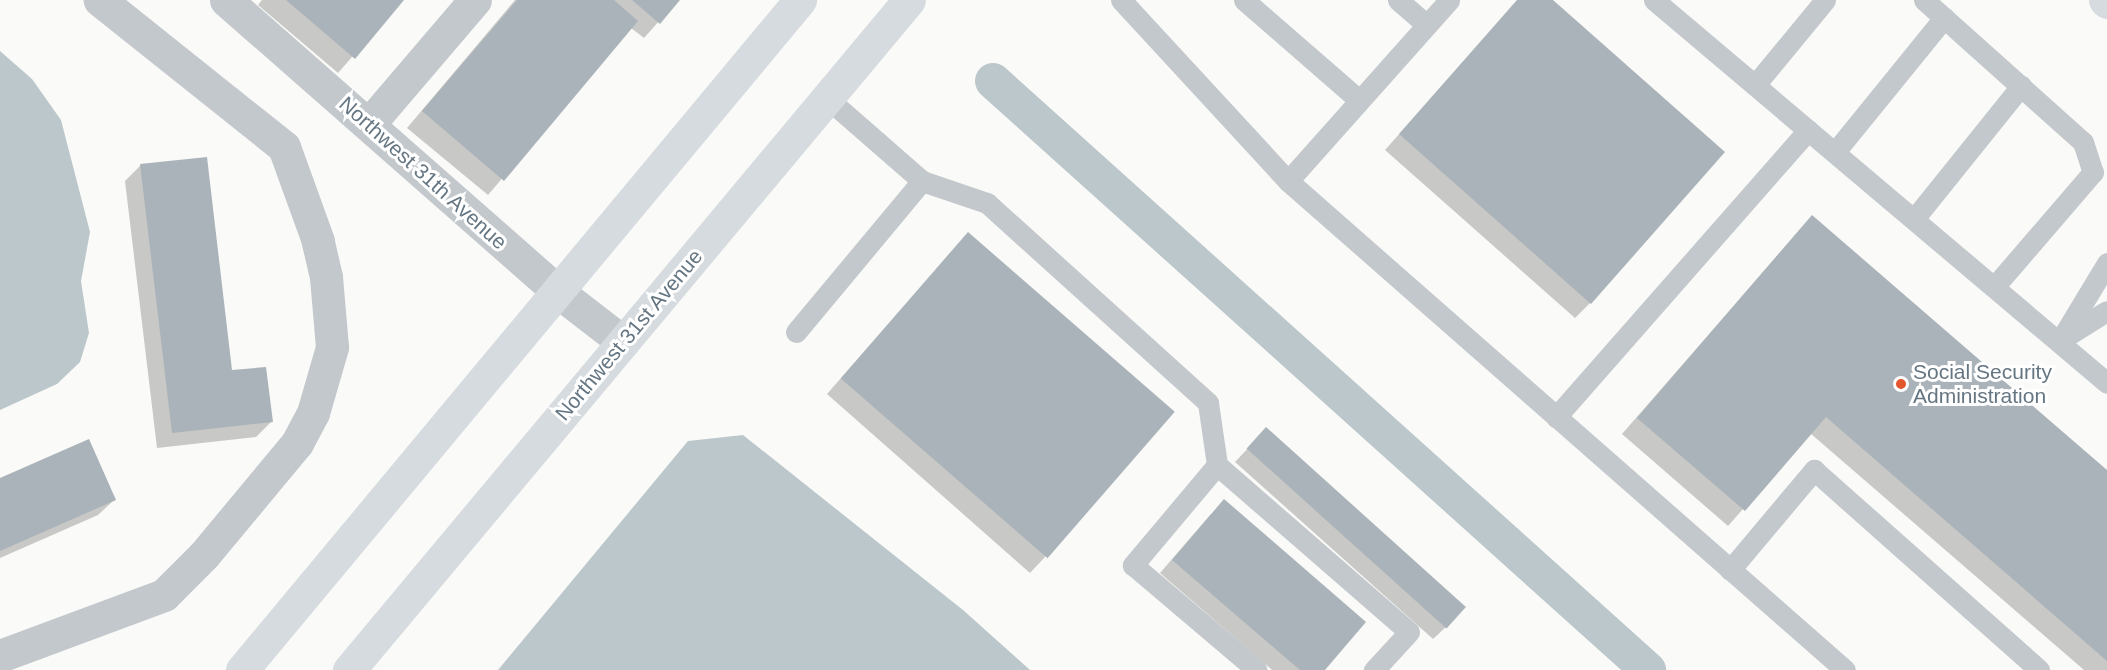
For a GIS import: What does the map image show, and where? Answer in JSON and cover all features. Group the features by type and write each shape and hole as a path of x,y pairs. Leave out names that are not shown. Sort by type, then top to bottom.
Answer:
{"main road":[{"path":"242,670 800,0"},
{"name":"Northwest 31st Avenue","path":"350,670 909,0"}],"street":[{"path":"0,656 164,595 204,555 297,443 313,414 332,347 326,277 318,241 284,147 100,0"},
{"name":"Northwest 31th Avenue","path":"226,0 557,291 623,342"},
{"path":"369,124 475,0"}],"lane":[{"path":"1121,0 1288,181 1845,670"},
{"path":"1244,0 1359,100"},
{"path":"1398,0 1427,25"},
{"path":"1288,181 1449,0"},
{"path":"1755,85 1825,0"},
{"path":"1924,0 2083,142 2092,172 1995,286"},
{"path":"1665,3 1755,85 2107,383"},
{"path":"1835,152 1944,18"},
{"path":"1914,219 2021,86"},
{"path":"827,98 922,181 987,203 1208,403 1217,465 1409,632 1374,670"},
{"path":"1556,417 1809,130"},
{"path":"796,332 922,181"},
{"path":"2060,341 2107,263"},
{"path":"2060,341 2107,311"},
{"path":"1217,465 1133,566 1257,670"},
{"path":"1730,570 1814,470 2039,670"}],"shaded area":[{"path":"0,51 32,79 61,120 90,232 81,281 89,333 80,362 57,384 0,410"},
{"path":"743,435 963,610 1030,670 498,670 688,441"}],"building":[{"path":"286,0 404,0 355,59"},
{"path":"517,0 614,0 638,21 504,181 422,111"},
{"path":"632,0 680,0 660,24"},
{"path":"1517,0 1553,0 1725,152 1591,304 1399,134"},
{"path":"207,157 232,370 266,367 273,422 172,433 140,164"},
{"path":"1812,215 2107,470 2107,661 1826,417 1745,511 1637,418"},
{"path":"968,232 1175,412 1048,558 841,378"},
{"path":"1266,427 1466,607 1447,629 1247,449"},
{"path":"89,439 116,500 0,551 0,478"},
{"path":"1224,499 1366,622 1325,670 1300,670 1172,560"}],"waterway":[{"path":"993,81 1648,670"}],"place":[{"name":"Social Security Administration","path":"1901,384"}]}
